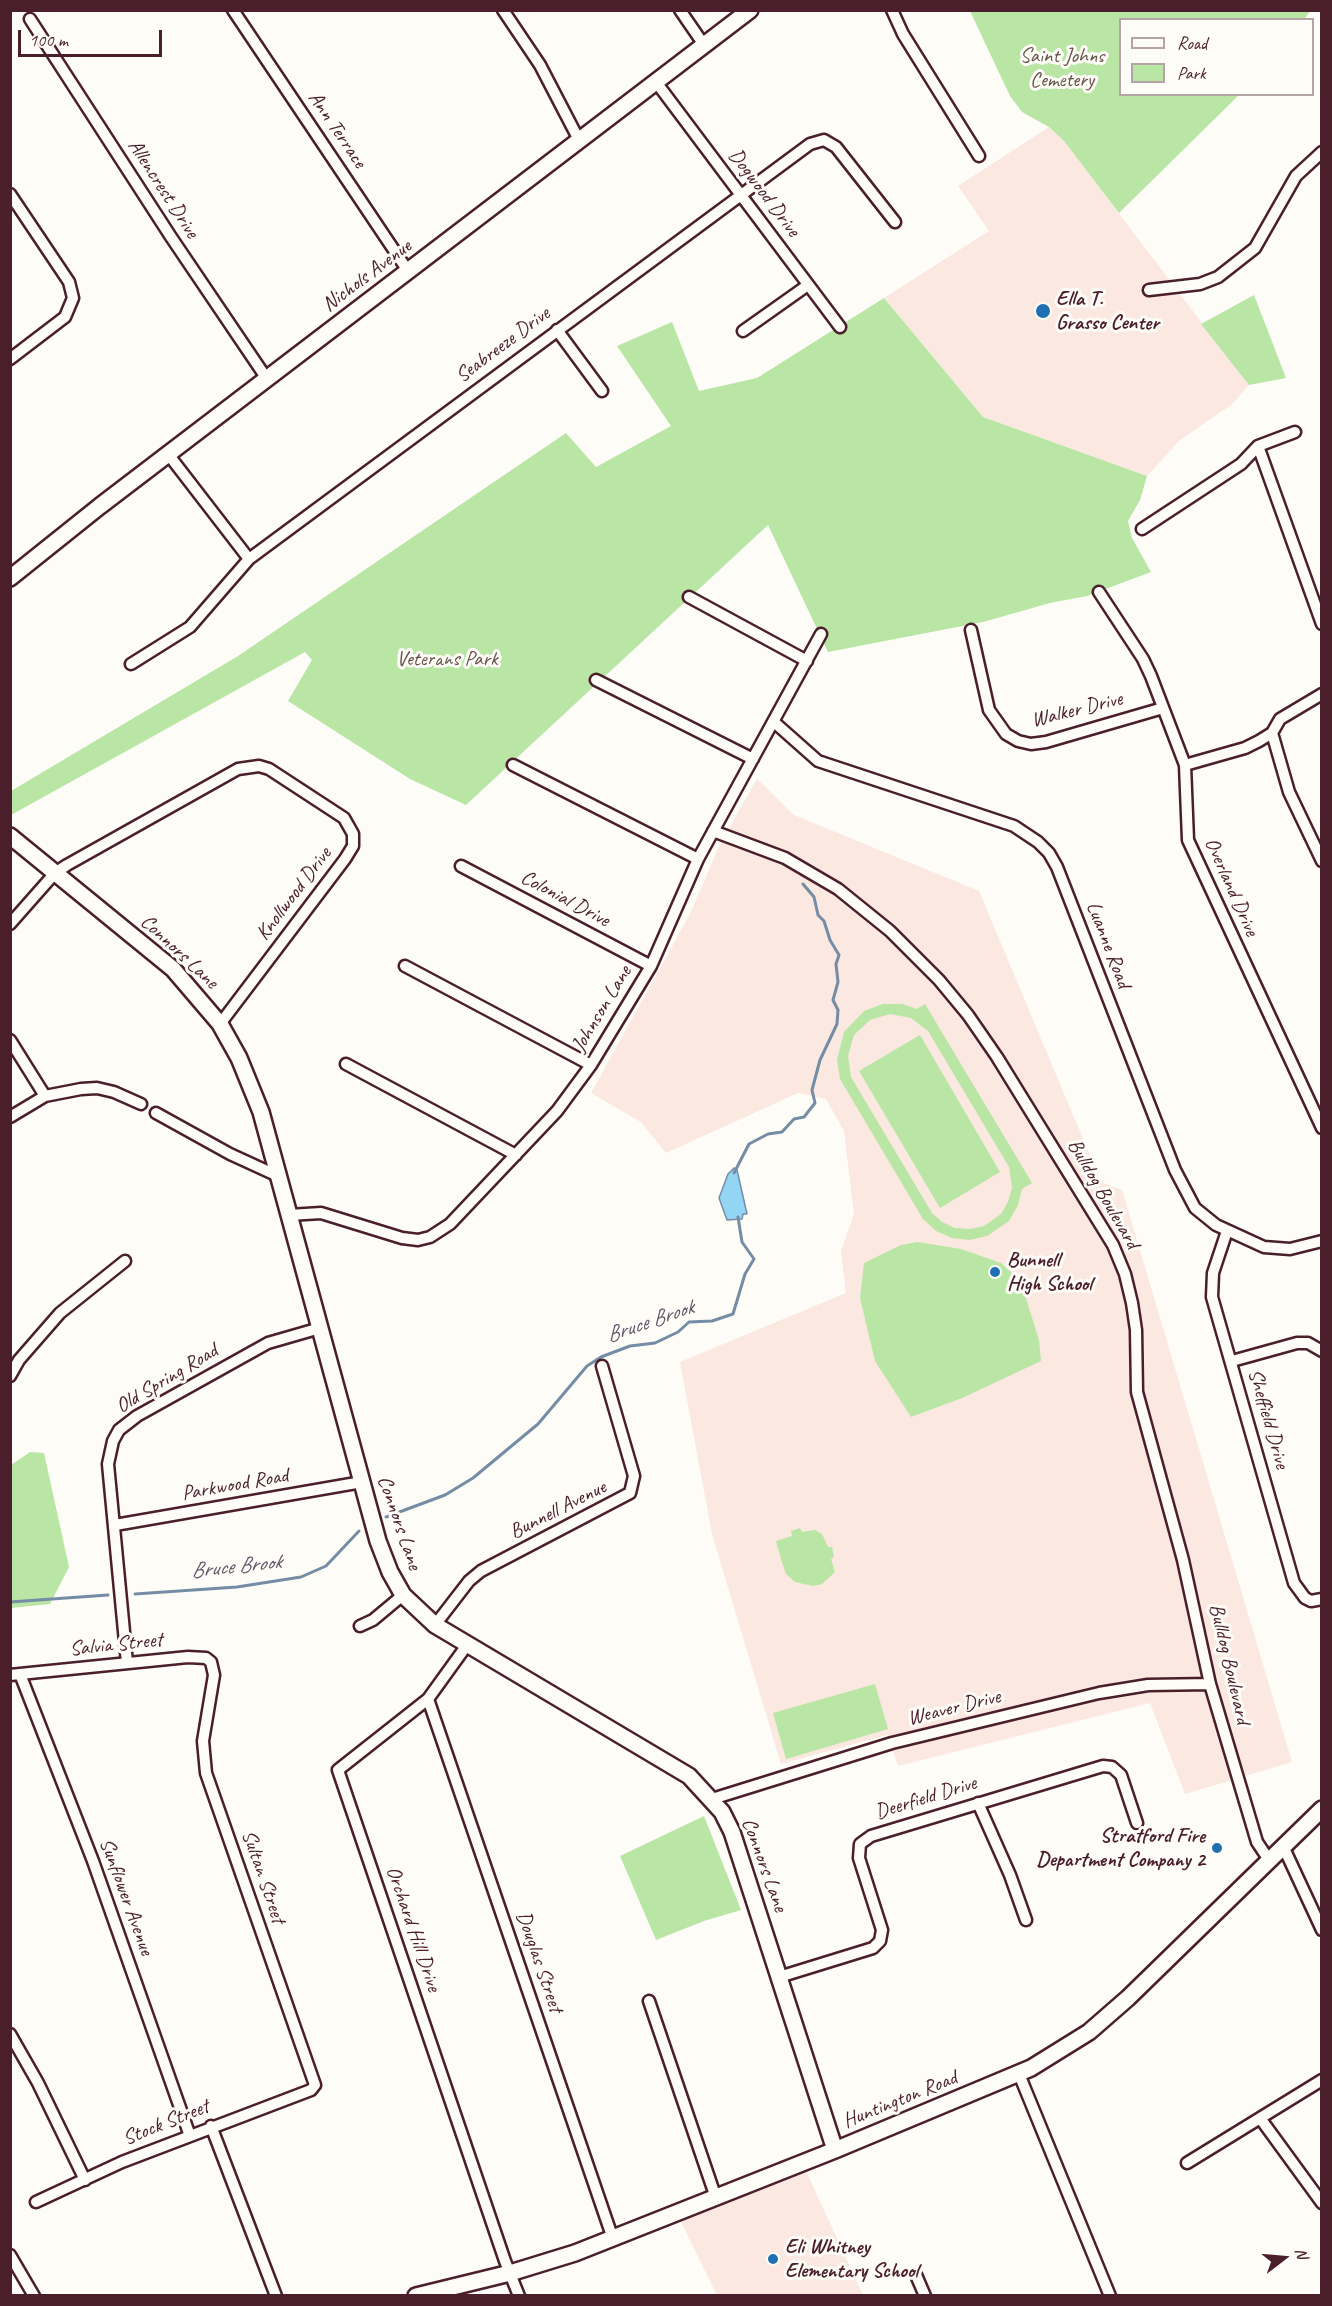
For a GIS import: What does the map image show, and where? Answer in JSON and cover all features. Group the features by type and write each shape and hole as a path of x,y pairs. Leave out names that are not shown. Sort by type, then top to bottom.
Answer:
{"main road":[{"name":"Nichols Avenue","path":"10,578 168,454 750,10"},
{"name":"Connors Lane","path":"10,836 173,969 220,1024 249,1079 384,1559 404,1595 435,1625 656,1755 689,1776 712,1799 732,1832 835,2150"},
{"name":"Huntington Road","path":"416,2295 510,2273 613,2239 1019,2074 1073,2043 1109,2016 1322,1809"}],"street":[{"name":"Ann Terrace","path":"233,10 408,272"},
{"path":"504,10 540,65 579,140"},
{"path":"680,10 704,45"},
{"path":"892,10 903,34 979,156"},
{"name":"Allencrest Drive","path":"30,18 171,237 267,379"},
{"name":"Dogwood Drive","path":"656,82 840,327"},
{"name":"Seabreeze Drive","path":"131,664 190,627 249,560 810,144 824,140 836,147 895,222"},
{"path":"1149,290 1184,288 1218,277 1255,248 1296,176 1322,152"},
{"path":"10,195 69,282 73,298 65,317 10,359"},
{"path":"743,331 808,285"},
{"path":"557,330 602,391"},
{"path":"1142,529 1241,464 1258,446 1295,432"},
{"path":"1258,446 1322,624"},
{"path":"168,454 249,560"},
{"name":"Overland Drive","path":"1099,592 1143,659 1185,765 1188,840 1322,1128"},
{"path":"688,597 807,661"},
{"name":"Walker Drive","path":"971,630 989,710 1006,734 1018,741 1031,744 1046,742 1163,708"},
{"name":"Johnson Lane","path":"289,1215 321,1214 402,1238 424,1239 450,1224 557,1111 591,1065 651,966 698,859 821,634"},
{"path":"596,680 753,759"},
{"path":"1185,765 1245,748 1272,733 1280,718 1322,694"},
{"name":"Luanne Road","path":"774,722 818,761 1014,826 1049,853 1057,867 1185,1193 1203,1217 1227,1231 1264,1247 1282,1250 1322,1241"},
{"path":"1272,733 1289,792 1322,861"},
{"path":"513,765 698,859"},
{"name":"Knollwood Drive","path":"10,924 56,873 238,769 246,767 268,769 344,818 353,834 353,846 345,860 220,1024"},
{"name":"Bulldog Boulevard","path":"713,831 785,858 838,889 890,931 939,980 968,1015 997,1057 1113,1245 1125,1274 1132,1304 1136,1330 1137,1392 1183,1560 1210,1684 1257,1842 1269,1860"},
{"name":"Colonial Drive","path":"461,866 651,966"},
{"path":"405,966 591,1065"},
{"path":"10,1040 45,1096"},
{"path":"346,1064 516,1155"},
{"path":"10,1117 45,1096 63,1091 97,1088 141,1104"},
{"path":"156,1113 230,1154 278,1176"},
{"name":"Sheffield Drive","path":"1227,1231 1211,1284 1294,1583 1305,1598 1311,1601 1322,1599"},
{"path":"10,1376 19,1360 60,1312 125,1261"},
{"name":"Old Spring Road","path":"127,1663 108,1464 113,1441 119,1430 137,1416 268,1343 320,1328"},
{"path":"1232,1361 1287,1344 1308,1343 1322,1351"},
{"path":"10,1351 19,1360"},
{"name":"Bunnell Avenue","path":"435,1625 469,1581 482,1571 630,1493 634,1485 633,1476 602,1366"},
{"name":"Parkwood Road","path":"115,1526 362,1482"},
{"path":"360,1626 373,1620 404,1595"},
{"name":"Orchard Hill Drive","path":"467,1645 428,1699 338,1770 510,2273"},
{"name":"Salvia Street","path":"15,1675 197,1657 211,1662 214,1675"},
{"name":"Sunflower Avenue","path":"15,1675 93,1861 190,2136"},
{"name":"Sultan Street","path":"214,1675 203,1741 206,1773 310,2069 314,2088"},
{"name":"Weaver Drive","path":"712,1799 892,1743 1099,1693 1148,1685 1210,1684"},
{"name":"Douglas Street","path":"428,1699 613,2239"},
{"name":"Deerfield Drive","path":"780,1977 873,1948 880,1941 882,1930 859,1858 858,1850 863,1840 978,1803 1108,1766 1121,1775 1137,1823"},
{"path":"978,1803 1010,1875 1026,1920"},
{"path":"1282,1846 1322,1930"},
{"path":"649,2001 716,2198"},
{"path":"10,2034 38,2083 85,2180"},
{"path":"1019,2074 1110,2295"},
{"path":"1187,2163 1322,2080"},
{"name":"Stock Street","path":"36,2202 122,2162 314,2088"},
{"path":"1260,2118 1322,2203"},
{"path":"211,2126 276,2295"},
{"path":"10,2255 34,2295"},
{"path":"510,2273 519,2295"},
{"path":"916,2275 926,2295"}],"shaded area":[{"name":"Ella T. Grasso Center","path":"1049,127 1064,141 1249,385 1231,405 1180,440 1147,476 983,417 884,298 989,231 958,186"},
{"name":"Bunnell High School","path":"757,779 794,815 979,891 1101,1182 1122,1190 1292,1762 1185,1794 1150,1703 898,1766 887,1735 781,1764 712,1534 680,1362 846,1293 841,1251 854,1214 844,1131 826,1099 798,1093 666,1153 641,1122 591,1093 690,914 720,844"},
{"name":"Eli Whitney Elementary School","path":"806,2171 863,2295 717,2295 681,2222"}],"green space":[{"name":"Saint Johns Cemetery","path":"970,11 1310,11 1305,18 1119,18 1119,96 1238,96 1119,213 1064,141 1049,127 1022,112 1010,96"},
{"path":"1254,295 1286,378 1249,385 1201,324"},
{"name":"Veterans Park","path":"884,298 983,417 1147,476 1140,500 1128,521 1132,538 1151,572 1087,596 1050,603 983,622 828,652 768,525 466,805 410,779 288,701 312,660 305,652 11,815 11,791 238,656 566,433 596,467 671,426 617,346 672,322 699,391 757,378"},
{"path":"883,1004 902,1004 917,1009 925,1004 1032,1183 1022,1189 1018,1205 1009,1221 987,1236 970,1240 952,1238 936,1231 923,1219 840,1079 837,1060 844,1032 864,1011","holes":["890,1014 911,1018 928,1031 1009,1167 1012,1188 1008,1202 1001,1214 984,1226 970,1229 955,1228 942,1222 932,1213 851,1077 848,1056 854,1035 870,1020"]},
{"path":"920,1035 1000,1172 940,1208 859,1071"},
{"path":"917,1242 961,1249 1001,1263 1015,1276 1024,1292 1039,1340 1041,1361 962,1398 911,1417 875,1361 860,1298 864,1263 901,1245"},
{"path":"30,1452 44,1453 69,1567 50,1604 11,1608 11,1465"},
{"path":"800,1528 802,1532 815,1530 822,1534 828,1547 832,1547 834,1557 831,1559 835,1572 822,1584 813,1586 795,1582 786,1574 776,1541 792,1536 791,1531"},
{"path":"875,1684 888,1729 786,1759 773,1713"},
{"path":"704,1816 741,1910 704,1921 656,1940 620,1856"}],"water":[{"path":"734,1168 737,1170 747,1214 743,1214 742,1219 727,1220 719,1198 728,1174"}],"waterway":[{"name":"Bruce Brook","path":"734,1173 749,1144 768,1134 782,1132 794,1119 804,1117 815,1103 812,1090 820,1060 837,1024 838,1010 833,1000 838,982 836,964 839,955 830,940 824,921 818,915 814,897 803,884"},
{"name":"Bruce Brook","path":"386,1517 445,1495 473,1478 538,1424 587,1366 601,1357 630,1346 655,1343 678,1332 689,1322 712,1321 733,1314 745,1274 754,1259 742,1242 738,1217"},
{"name":"Bruce Brook","path":"135,1594 237,1587 301,1577 326,1566 359,1531"},
{"name":"Bruce Brook","path":"10,1602 108,1595"}],"place":[{"name":"Ella T. Grasso Center","path":"1043,311"},
{"name":"Bunnell High School","path":"995,1272"},
{"name":"Stratford Fire Department Company 2","path":"1217,1848"},
{"name":"Eli Whitney Elementary School","path":"773,2259"}]}
